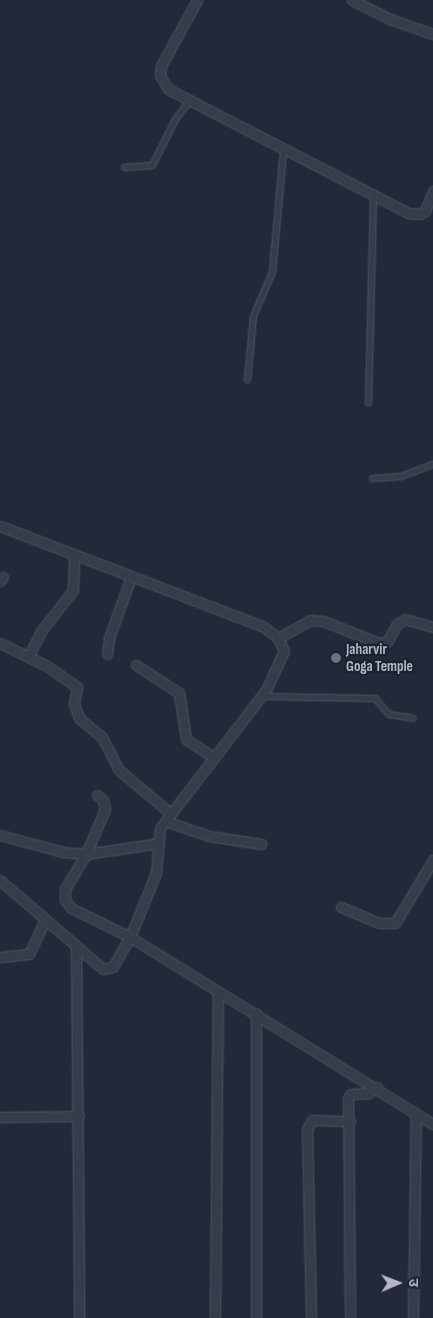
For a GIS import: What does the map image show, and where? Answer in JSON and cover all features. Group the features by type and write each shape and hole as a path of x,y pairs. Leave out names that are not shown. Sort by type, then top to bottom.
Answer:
{"street":[{"path":"197,0 161,66 160,75 168,90 373,197 408,213 420,214 433,191"},
{"path":"352,0 390,19 433,34"},
{"path":"0,526 264,627 278,638 282,644 283,658 262,696 165,821 159,843 156,873 130,937 113,966 106,970 0,880"},
{"path":"28,657 42,630 73,590 74,554"},
{"path":"107,654 109,638 131,577"},
{"path":"278,638 317,620 362,634 379,643 387,642 405,619 433,627"},
{"path":"0,643 28,657 77,687 74,704 79,718 102,737 118,769 170,813"},
{"path":"136,665 179,693 186,739 213,757"},
{"path":"97,795 103,800 104,809 86,854 67,884 65,900 71,908 130,937 377,1087 433,1124"},
{"path":"165,821 209,836 261,844"},
{"path":"0,835 62,852 86,854 159,843"},
{"path":"341,907 379,923 395,923 433,860"},
{"path":"0,957 29,954 45,919"},
{"path":"76,946 79,1116 79,1318"},
{"path":"215,1318 218,992"},
{"path":"256,1014 256,1318"},
{"path":"350,1318 349,1096 369,1093 377,1087"},
{"path":"413,1318 416,1113"},
{"path":"0,1117 79,1116"},
{"path":"311,1318 307,1129 312,1120 350,1121"}],"lane":[{"path":"124,167 152,165 175,119 189,101"},
{"path":"247,380 253,316 267,290 272,272 283,150"},
{"path":"368,403 373,197"},
{"path":"372,478 401,476 433,464"},
{"path":"262,696 375,698 389,714 413,718"}],"place":[{"name":"Jaharvir Goga Temple","path":"336,658"}]}
